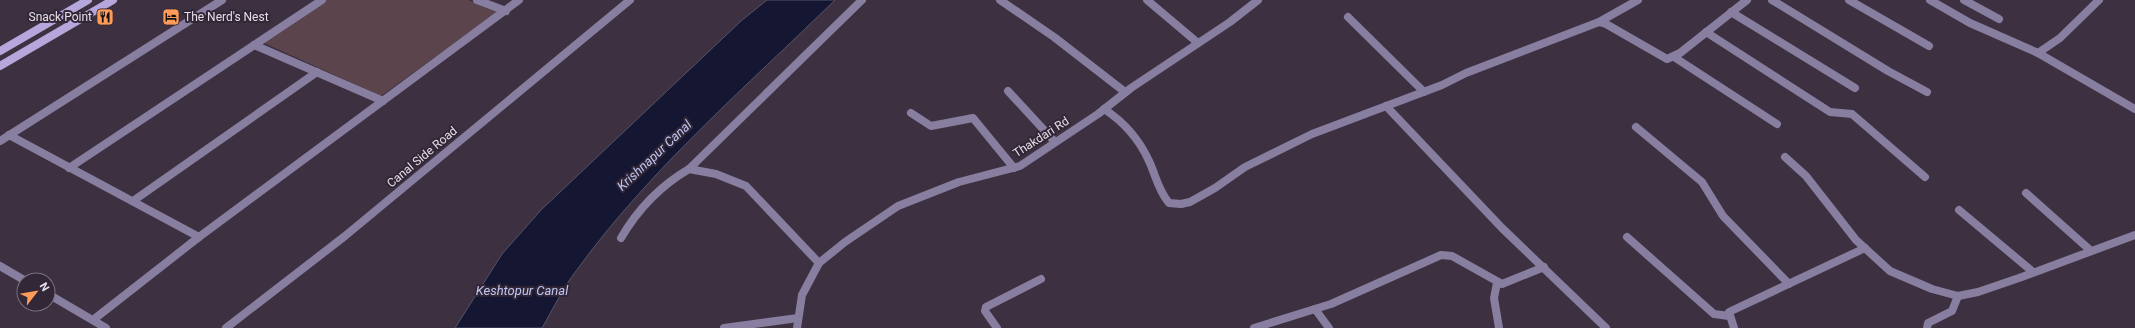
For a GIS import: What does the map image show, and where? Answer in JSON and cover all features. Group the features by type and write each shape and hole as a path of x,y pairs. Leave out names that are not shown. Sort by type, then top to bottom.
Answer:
{"main road":[{"path":"0,50 88,0"},
{"path":"0,66 113,0"}],"street":[{"path":"0,141 222,0"},
{"path":"69,168 322,0"},
{"path":"477,0 506,11"},
{"path":"93,320 199,237 519,0"},
{"name":"Canal Side Road","path":"226,328 345,236 630,0"},
{"path":"621,238 631,222 667,183 689,169 862,0"},
{"path":"1000,0 1054,37 1125,92"},
{"path":"1147,0 1198,43"},
{"name":"Thakdari Rd","path":"797,328 802,294 819,263 898,206 958,182 1014,168 1104,109 1125,92 1230,22 1257,0"},
{"path":"1104,109 1116,116 1135,136 1152,169 1157,190 1169,203 1181,204 1190,202 1215,188 1245,167 1312,134 1424,92 1466,73 1599,22 1638,0"},
{"path":"1674,57 1747,0"},
{"path":"1772,0 1888,71 1927,92"},
{"path":"1848,0 1929,46"},
{"path":"1930,0 1970,23 2038,53 2135,108"},
{"path":"1964,0 1999,19"},
{"path":"2038,53 2060,38 2099,0"},
{"path":"1731,12 1855,88"},
{"path":"1348,17 1424,92"},
{"path":"1599,22 1606,24 1663,57 1674,57 1777,124"},
{"path":"1706,32 1830,112 1852,114 1925,177"},
{"path":"254,45 383,101"},
{"path":"133,201 317,72"},
{"path":"1008,91 1055,142"},
{"path":"1386,106 1502,228 1606,328"},
{"path":"911,113 931,126 973,118 1014,168"},
{"path":"1636,127 1702,182 1723,216 1789,284"},
{"path":"9,135 199,237"},
{"path":"1785,157 1806,176 1856,240 1890,271 1932,289 1958,296 1978,292 2090,250 2134,237"},
{"path":"689,169 716,174 746,186 819,263"},
{"path":"2026,193 2090,250"},
{"path":"1959,210 2034,272"},
{"path":"1627,237 1714,314 1728,316"},
{"path":"1728,316 1729,312 1865,248"},
{"path":"1254,328 1331,304 1441,255 1452,256 1497,283 1502,284 1544,267"},
{"path":"0,266 16,275"},
{"path":"997,328 985,311 986,307 1041,279"},
{"path":"1497,283 1494,298 1499,328"},
{"path":"1927,328 1928,323 1951,314 1956,309 1958,296"},
{"path":"56,299 106,328"},
{"path":"1315,309 1329,328"},
{"path":"1728,316 1734,328"},
{"path":"724,328 798,318"}],"shaded area":[{"path":"327,0 468,0 497,12 381,96 262,42"}],"water":[{"name":"Keshtopur Canal","path":"767,0 835,0 733,97 667,163 635,198 571,278 562,291 542,328 455,328 502,254 541,210 741,21"}],"place":[{"name":"Snack Point","path":"105,17"},
{"name":"The Nerd's Nest","path":"171,17"}],"water label":[{"name":"Krishnapur Canal","path":"654,155"}]}
